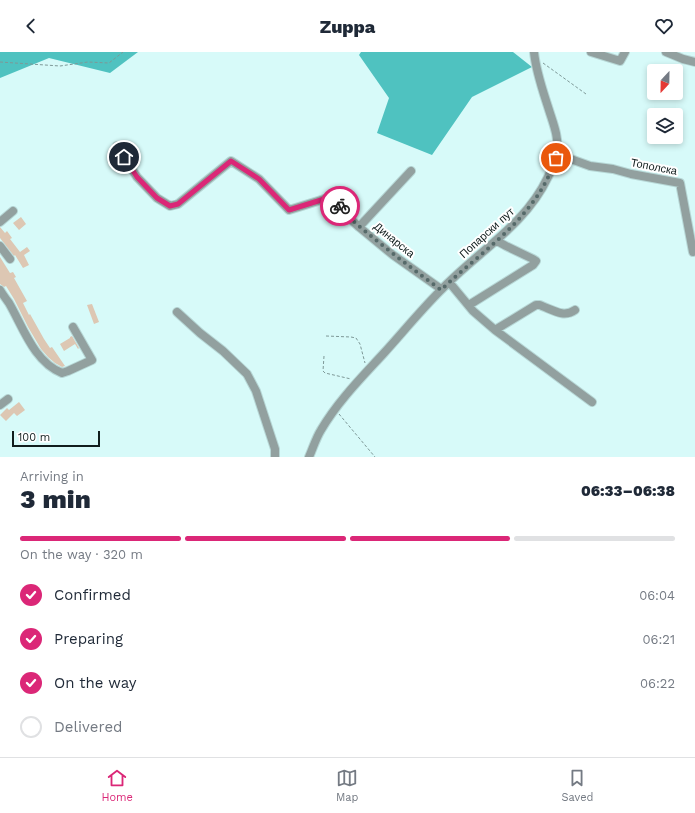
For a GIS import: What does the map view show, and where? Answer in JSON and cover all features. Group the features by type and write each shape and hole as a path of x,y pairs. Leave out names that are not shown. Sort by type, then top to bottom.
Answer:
{"street":[{"path":"591,52 620,61 625,52"},
{"path":"666,52 682,59 695,62"},
{"name":"Попарски пут","path":"309,457 321,430 335,409 359,381 441,290 497,241 522,216 538,196 549,176 557,154 557,146 556,133 537,72 534,54"},
{"name":"Динарска","path":"118,146 137,177 157,198 170,206 178,204 231,161 259,179 289,210 334,196 344,213 359,227 393,255 441,290"},
{"name":"Тополска","path":"557,154 596,168 613,169 680,183 694,252"},
{"path":"359,227 411,171"},
{"path":"0,222 13,212"},
{"path":"469,305 536,262 534,259 497,241"},
{"path":"0,246 10,260"},
{"path":"449,282 473,311 495,330 592,402"},
{"path":"0,290 30,344 49,364 60,372 65,372 92,360 73,326"},
{"path":"495,330 536,305 540,305 562,314 568,314 575,310"},
{"path":"177,312 200,334 223,351 247,374 256,391 275,449 276,457"},
{"path":"0,405 8,399"}],"path":[{"path":"0,62 60,66 88,62 109,63 123,52"},
{"path":"534,54 586,94"},
{"path":"326,336 356,338 360,344 367,372"},
{"path":"324,356 323,371 325,373 359,381"},
{"path":"335,409 375,457"}],"shaded area":[{"path":"0,52 138,52 110,73 49,58 0,78"},
{"path":"361,52 513,52 532,67 472,97 432,155 377,133 389,98 359,55"}],"building":[{"path":"21,217 26,224 19,230 13,223"},
{"path":"0,227 5,233 7,231 12,238 10,239 20,252 27,247 30,251 24,255 29,265 23,268 15,255 14,256 0,238"},
{"path":"0,257 10,273 13,272 16,277 14,278 27,301 23,303 29,315 30,314 50,348 52,347 65,366 62,367 55,363 41,349 6,286 4,287 0,284"},
{"path":"92,304 99,322 94,324 87,305"},
{"path":"72,336 79,348 78,349 75,344 64,351 60,344"},
{"path":"19,402 25,410 17,416 14,413 6,421 0,415 7,408 9,410"}],"way so far":[{"path":"340,206 344,213 359,227 393,255 441,290 508,231 529,208 551,172 556,158"}],"route":[{"path":"124,157 137,177 157,198 170,206 178,204 231,161 259,179 289,210 334,196 340,206"}]}
